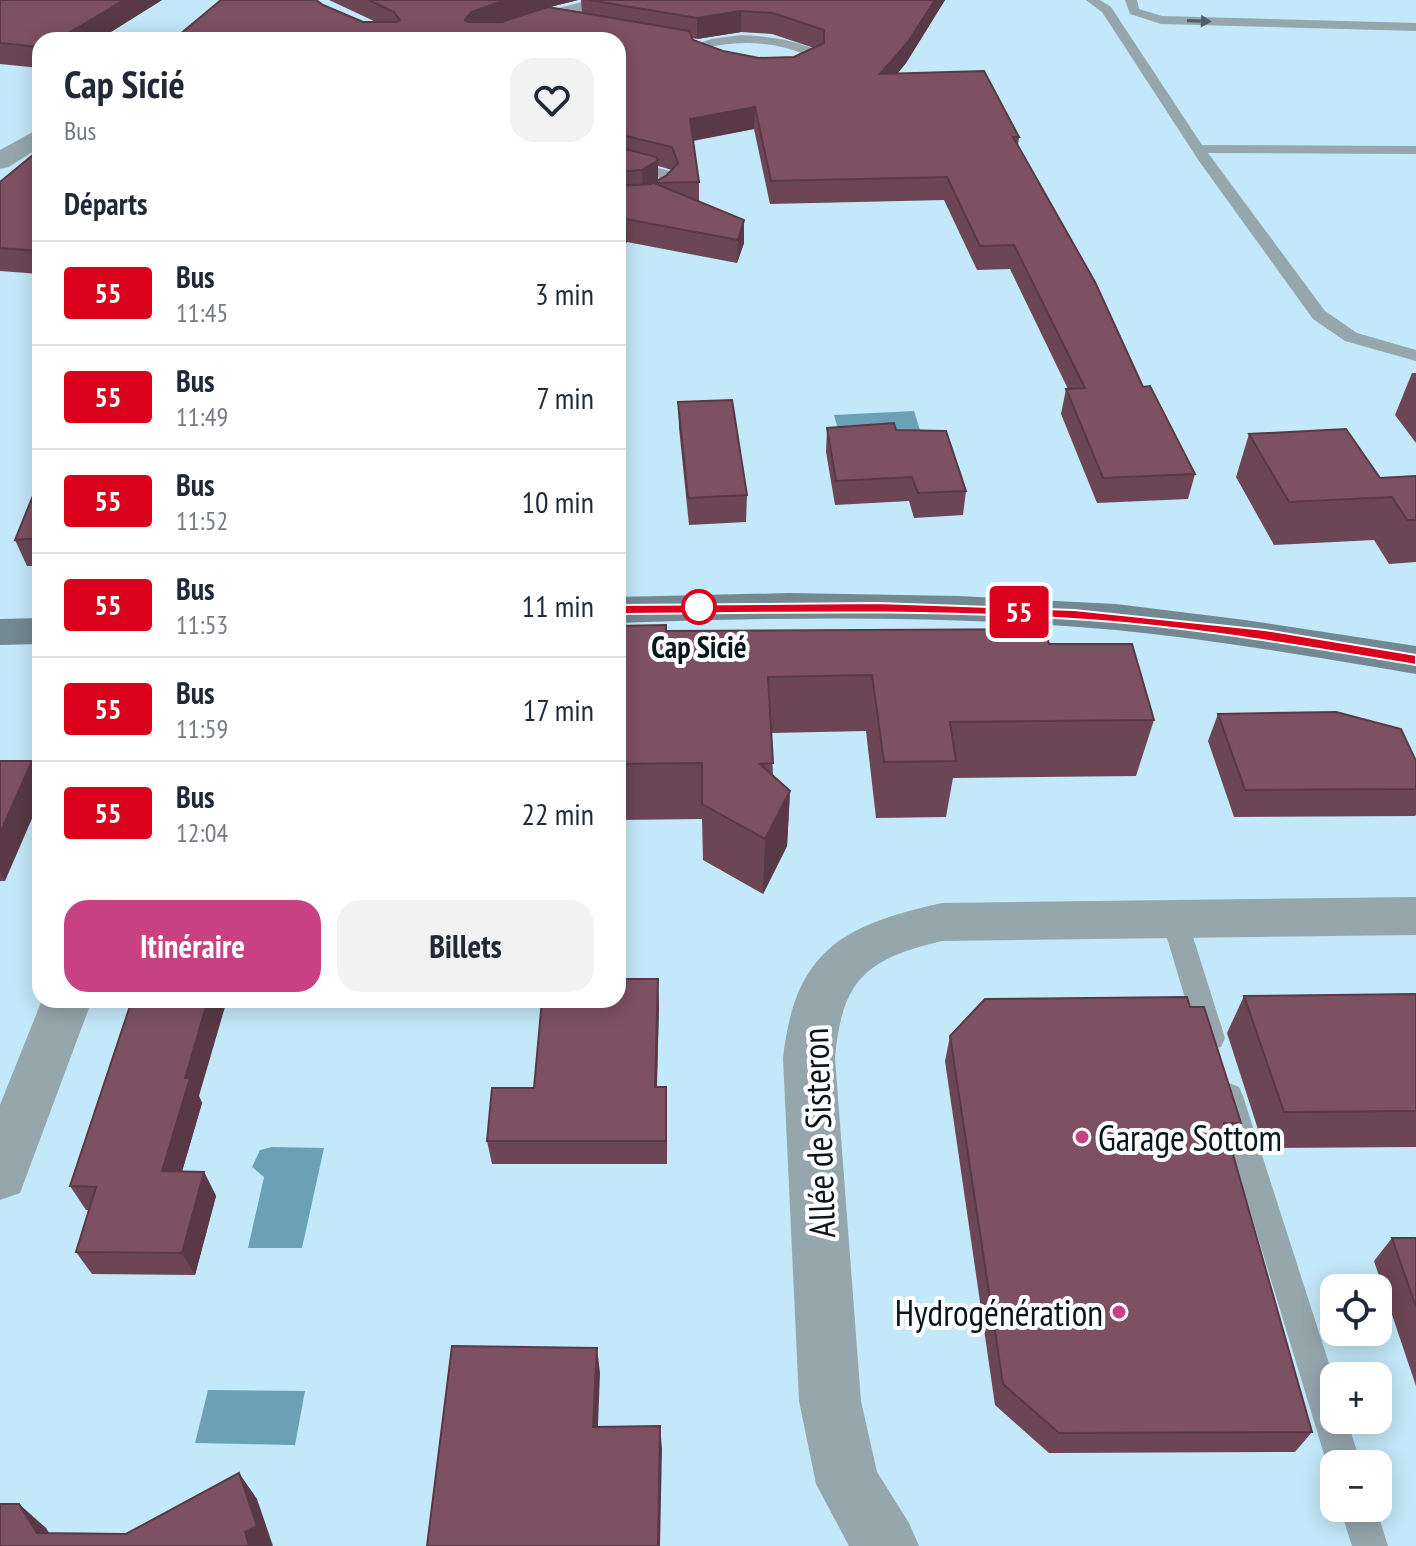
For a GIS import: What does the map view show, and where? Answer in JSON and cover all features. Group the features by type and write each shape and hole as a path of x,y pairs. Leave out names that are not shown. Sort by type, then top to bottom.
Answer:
{"street":[{"path":"505,32 617,0"},
{"path":"0,161 32,141"},
{"path":"626,610 878,607 1074,614 1265,635 1416,660"},
{"path":"0,632 32,631"},
{"name":"Allée de Sisteron","path":"886,1546 848,1484 830,1401 809,1058 810,1029 821,991 838,970 864,949 913,927 974,920 1416,916"},
{"path":"0,1175 64,1008"}],"lane":[{"path":"1092,0 1107,10 1199,149 1319,315 1351,337 1416,356"},
{"path":"1131,0 1134,11 1161,20 1416,27"},
{"path":"542,19 573,25"},
{"path":"681,44 698,51 717,40 743,39 798,45 815,54 814,62 802,69 780,73"},
{"path":"1199,149 1416,150"},
{"path":"626,164 658,170 665,174 669,184 658,198 626,203"},
{"path":"1174,918 1340,1450"},
{"path":"1362,1522 1370,1546"}],"water":[{"path":"914,411 921,433 840,437 834,415"},
{"path":"272,1147 324,1148 302,1248 248,1248 264,1177 252,1167 260,1150"},
{"path":"208,1390 305,1391 295,1445 195,1443"}],"building":[{"path":"0,0 124,0 70,32 32,32 32,46 0,43"},
{"path":"221,0 316,0 363,22 397,22 400,20 394,12 369,0 505,0 471,12 465,20 502,22 548,7 689,31 693,40 723,51 759,58 794,57 824,43 824,30 773,13 741,11 697,18 589,0 935,0 908,42 880,74 984,71 1019,137 1013,137 1095,282 1143,387 1150,386 1195,474 1103,478 1066,389 1085,388 1014,245 980,246 947,177 771,181 755,107 690,119 699,182 654,183 744,220 738,240 626,219 626,186 651,184 666,176 678,163 672,147 626,136 626,32 183,32"},
{"path":"626,149 656,157 658,160 642,170 626,171"},
{"path":"32,156 32,250 0,248 0,182"},
{"path":"732,400 747,495 688,498 678,402"},
{"path":"894,423 896,430 946,431 966,491 918,493 912,477 836,481 827,428"},
{"path":"1346,429 1380,478 1416,476 1416,520 1407,520 1392,497 1289,502 1249,434"},
{"path":"32,498 32,539 15,540"},
{"path":"666,625 666,631 1045,629 1049,644 1132,644 1154,720 950,722 956,761 884,762 872,675 768,677 773,763 760,764 790,791 765,839 702,804 702,763 626,764 626,626"},
{"path":"1336,712 1401,729 1416,761 1416,789 1245,790 1218,714"},
{"path":"0,761 32,761 0,833"},
{"path":"626,979 658,979 655,1087 666,1087 666,1141 487,1141 492,1088 534,1088 541,1008 626,1008"},
{"path":"1416,994 1416,1111 1284,1112 1244,996"},
{"path":"1187,997 1190,1007 1204,1007 1241,1123 1224,1123 1312,1432 1059,1433 1003,1384 950,1036 985,999"},
{"path":"129,1008 206,1008 185,1078 190,1078 162,1171 204,1172 182,1253 76,1252 96,1187 70,1186"},
{"path":"1392,1238 1416,1238 1416,1307"},
{"path":"452,1346 597,1348 593,1427 660,1426 658,1546 427,1546"},
{"path":"239,1473 257,1526 245,1532 249,1546 0,1546 0,1504 19,1504 37,1533 126,1534"}],"bus line":[{"name":"55","path":"626,610 878,607 1074,614 1265,635 1416,660"}],"place":[{"name":"Cap Sicié","path":"699,607"},
{"name":"Garage Sottom","path":"1082,1137"},
{"name":"Hydrogénération","path":"1119,1312"}]}
